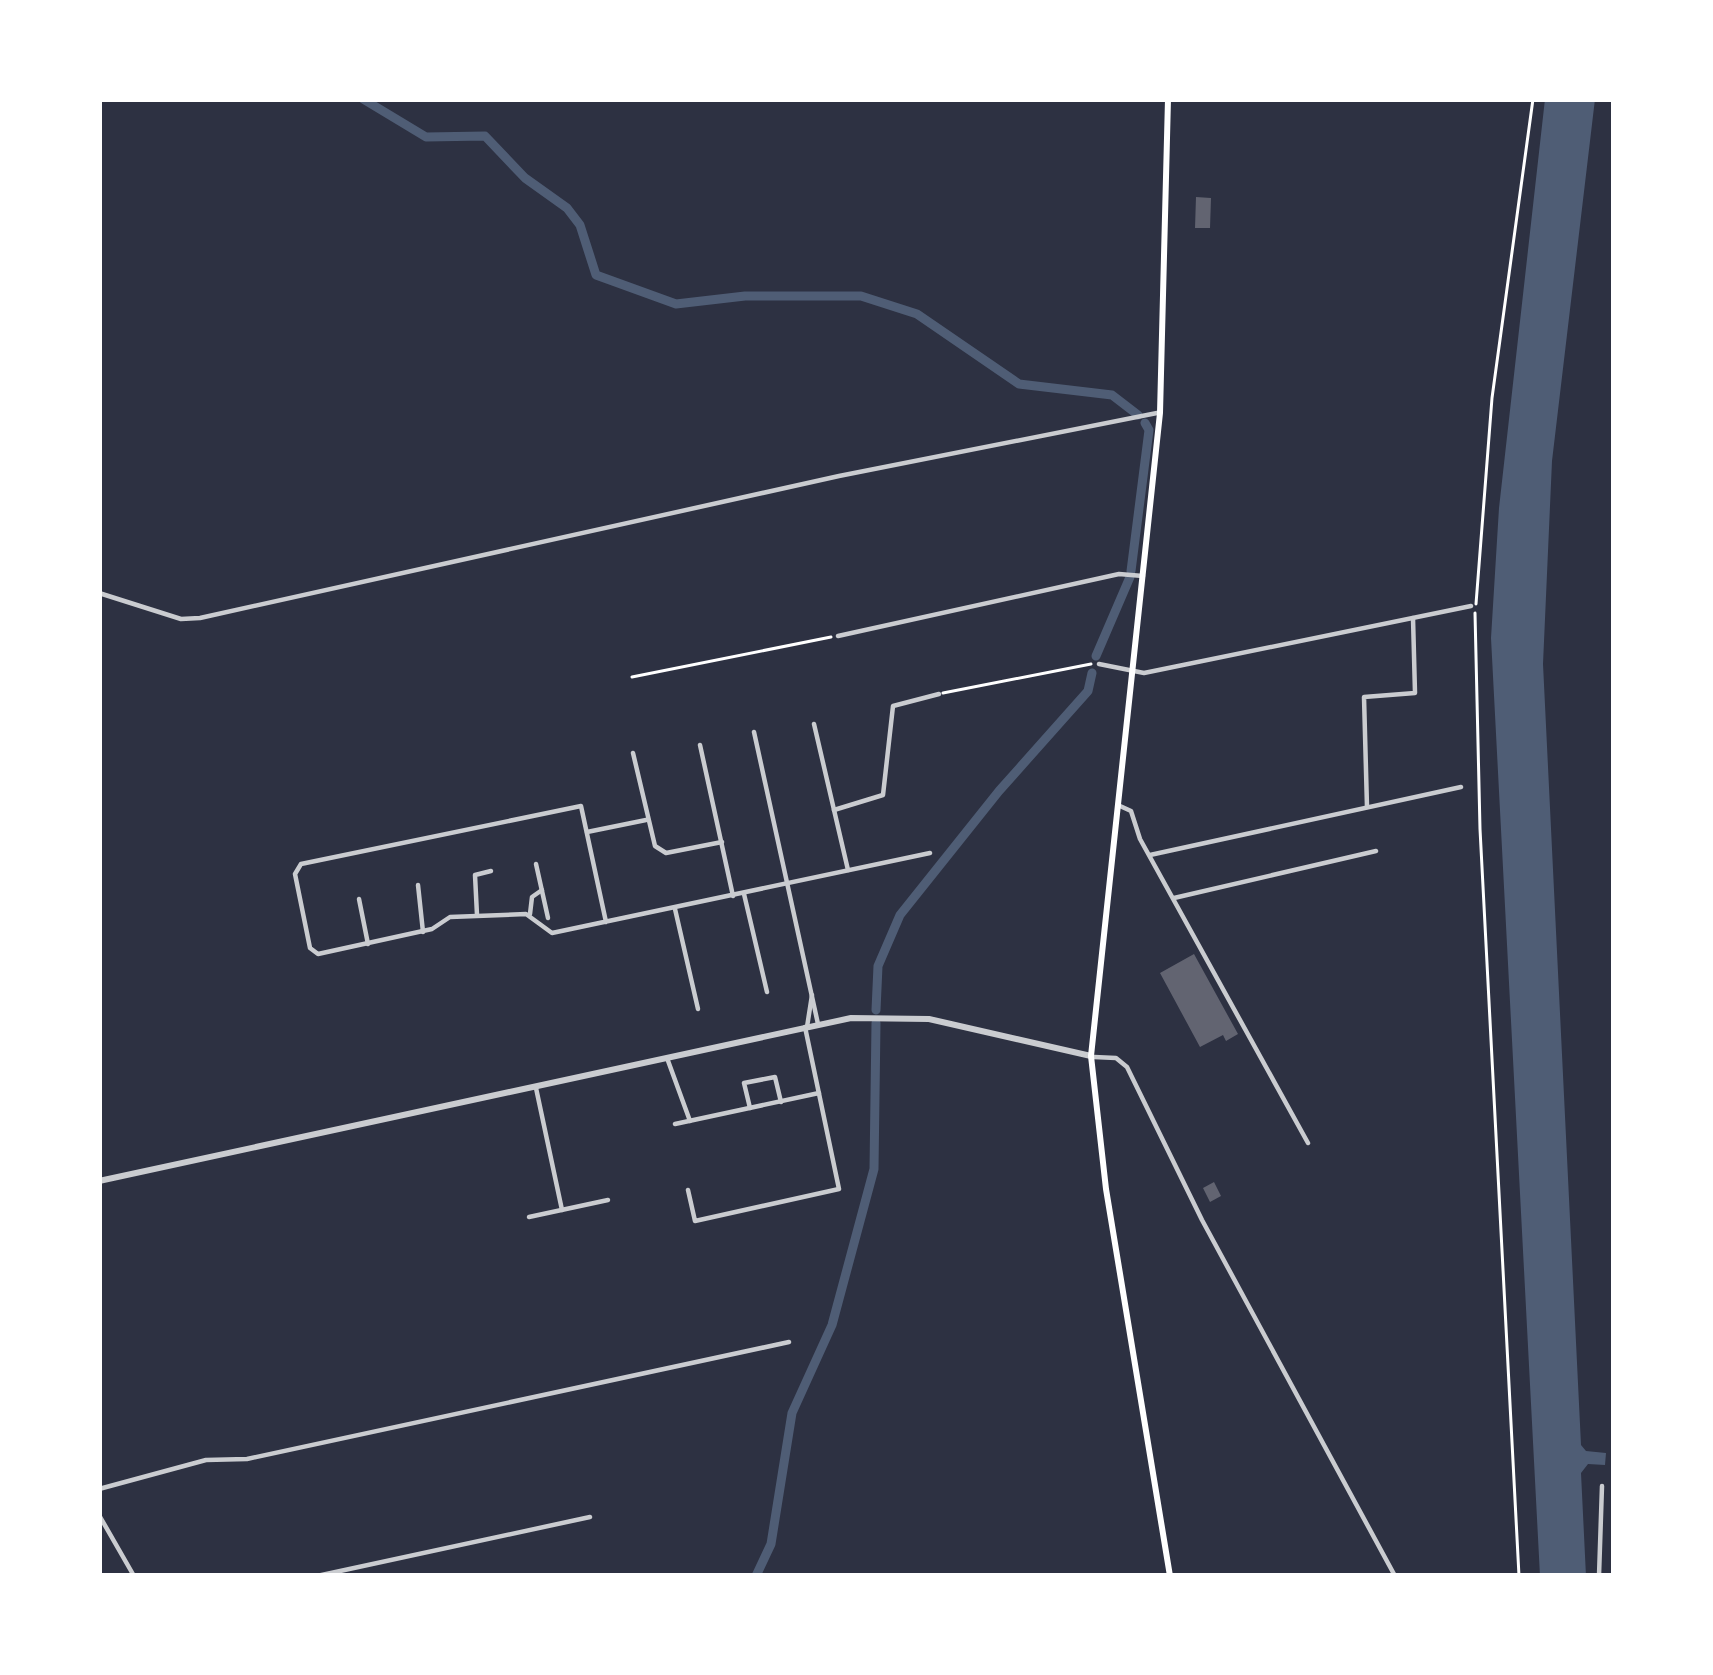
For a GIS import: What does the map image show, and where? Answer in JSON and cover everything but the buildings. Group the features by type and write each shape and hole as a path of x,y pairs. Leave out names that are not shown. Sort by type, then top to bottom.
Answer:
{"main road":[{"path":"1168,99 1160,413 1091,1057 1106,1189 1170,1576"}],"street":[{"path":"99,593 181,619 200,618 1055,430 1160,413"},
{"path":"838,636 1119,574 1142,576"},
{"path":"1099,664 1130,672 1471,606"},
{"path":"1367,808 1364,697 1415,693 1413,618"},
{"path":"834,810 883,795 893,706 939,694"},
{"path":"814,724 848,871"},
{"path":"754,732 818,1024"},
{"path":"700,745 734,896"},
{"path":"633,753 660,851 722,842"},
{"path":"1150,855 1461,787"},
{"path":"1115,805 1131,811 1150,855 1308,1144"},
{"path":"606,922 581,806 301,864 295,874 313,952 423,932 450,916 530,914 552,933 675,909 930,853"},
{"path":"586,832 648,819"},
{"path":"1174,898 1376,851"},
{"path":"536,864 548,918"},
{"path":"477,916 475,874 491,871"},
{"path":"418,885 423,932"},
{"path":"530,914 532,897 542,890"},
{"path":"744,894 767,992"},
{"path":"358,898 368,944"},
{"path":"675,909 698,1009"},
{"path":"688,1190 695,1221 838,1190 806,1027 812,995"},
{"path":"99,1180 872,1016 942,1021 1124,1063 1395,1576"},
{"path":"667,1058 690,1121"},
{"path":"750,1108 744,1083 775,1076 781,1102"},
{"path":"536,1088 562,1210"},
{"path":"675,1124 819,1093"},
{"path":"529,1217 608,1200"},
{"path":"99,1489 206,1460 247,1459 789,1342"},
{"path":"1599,1576 1602,1486"},
{"path":"99,1515 134,1576"},
{"path":"317,1576 590,1517"}],"path":[{"path":"1519,1576 1474,633 1492,398 1533,99"},
{"path":"632,677 838,636"},
{"path":"939,694 1089,663"}],"water":[{"path":"1545,99 1595,99 1552,461 1543,664 1581,1445 1586,1451 1606,1453 1605,1465 1588,1464 1581,1473 1586,1576 1540,1576 1491,638 1499,508"}],"waterway":[{"path":"363,99 426,137 485,136 525,178 567,208 580,225 596,275 676,304 745,296 861,296 917,314 1019,384 1112,395 1138,415"},
{"path":"1131,571 1149,430 1145,423"},
{"path":"1096,656 1130,577"},
{"path":"876,1010 878,966 900,915 999,791 1088,691 1092,673"},
{"path":"756,1576 771,1544 792,1413 832,1325 874,1169 876,1023"}]}
